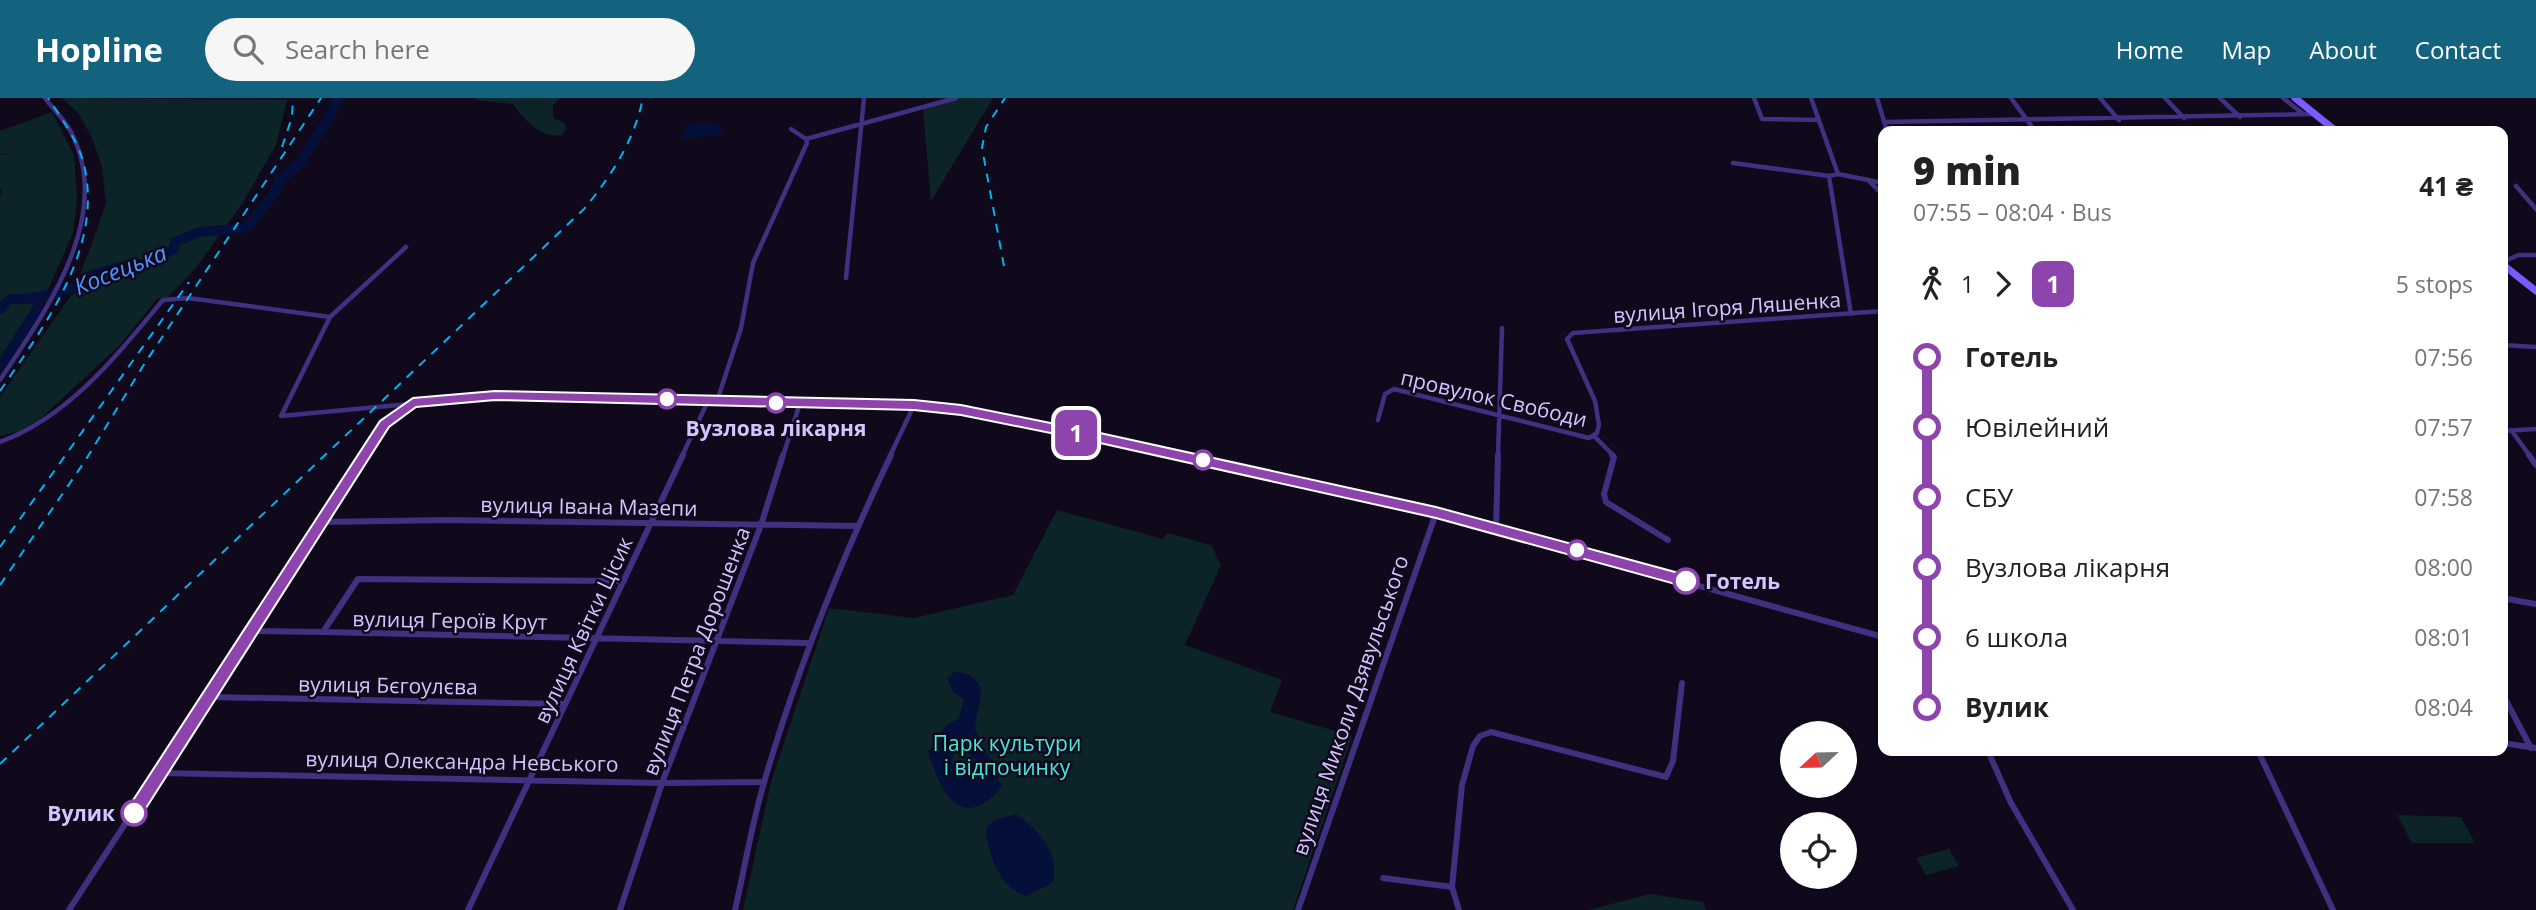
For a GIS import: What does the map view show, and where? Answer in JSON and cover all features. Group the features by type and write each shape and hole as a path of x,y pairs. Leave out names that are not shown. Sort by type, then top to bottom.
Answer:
{"main road":[{"path":"2295,98 2330,126"},
{"path":"2508,268 2536,291"}],"street":[{"path":"0,380 60,284 82,223 86,183 68,127 45,98"},
{"path":"846,278 864,98"},
{"path":"791,129 806,139 956,98"},
{"path":"1754,98 1762,119 1819,120"},
{"path":"1811,98 1839,174"},
{"path":"1877,98 1886,126"},
{"path":"2011,98 2032,126"},
{"path":"2100,98 2119,120"},
{"path":"2165,98 2183,118"},
{"path":"2220,98 2240,117"},
{"path":"2283,98 2303,114"},
{"path":"1885,122 2119,120 2314,114"},
{"path":"717,401 741,328 753,264 807,143 806,139"},
{"path":"1733,163 1829,176 1839,174 1878,182"},
{"path":"1829,176 1851,314"},
{"path":"1868,180 1878,190"},
{"path":"2516,187 2536,209"},
{"path":"407,247 330,317 281,416 495,396 914,405 961,410 1033,423 1436,513 1878,636"},
{"path":"2508,260 2519,255 2536,255"},
{"path":"0,442 38,427 101,370 163,300 188,298 330,317"},
{"name":"вулиця Ігоря Ляшенка","path":"1573,333 1878,312"},
{"path":"1496,529 1502,328"},
{"name":"провулок Свободи","path":"1378,420 1385,394 1394,389 1578,437 1594,436 1600,430 1601,422 1567,339 1573,333"},
{"path":"2508,345 2536,347"},
{"name":"вулиця Квітки Цісик","path":"468,910 708,401"},
{"path":"69,910 253,631 385,424 413,402"},
{"name":"вулиця Петра Дорошенка","path":"620,910 662,783 761,525 800,403"},
{"path":"735,910 764,782 809,643 857,526 914,405"},
{"path":"2508,430 2536,429"},
{"path":"2511,430 2536,465"},
{"path":"1594,436 1614,457 1604,494 1606,502 1668,540"},
{"name":"вулиця Миколи Дзявульського","path":"1298,910 1436,513"},
{"name":"вулиця Івана Мазепи","path":"322,522 857,526"},
{"name":"вулиця Героїв Крут","path":"323,632 358,579 624,581"},
{"path":"2508,599 2536,604"},
{"path":"253,631 323,632"},
{"name":"вулиця Героїв Крут","path":"323,632 809,643"},
{"path":"1459,910 1452,887 1462,785 1473,746 1480,736 1490,732 1666,777 1673,761 1682,682"},
{"name":"вулиця Бєгоулєва","path":"210,697 565,704"},
{"path":"2508,704 2533,748"},
{"path":"2508,744 2533,748"},
{"path":"1990,756 2011,803 2073,910"},
{"path":"2260,756 2333,910"},
{"name":"вулиця Олександра Невського","path":"160,773 662,783 764,782"},
{"path":"1383,878 1452,887"}],"green space":[{"path":"62,98 287,100 276,145 242,204 195,269 168,297 157,299 121,344 40,419 20,431 0,436 0,397 70,297 106,203 102,167 93,140 79,114"},
{"path":"561,98 553,105 553,118 564,123 566,129 562,135 547,134 528,121 513,104 475,100"},
{"path":"956,98 993,98 931,201 923,108"},
{"path":"52,112 74,155 77,198 73,233 36,317 0,371 0,155 8,153 0,154 0,131"},
{"name":"Парк культури і відпочинку","path":"1057,510 1163,539 1167,533 1211,545 1221,565 1185,645 1282,680 1270,712 1352,736 1293,910 743,910 771,782 829,608 914,618 1013,595"},
{"path":"2398,815 2461,817 2475,843 2412,843"},
{"path":"1949,849 1959,866 1926,875 1916,858"},
{"path":"1650,894 1703,902 1706,910 1589,910"}],"water":[{"path":"702,122 723,127 720,135 680,139 685,129 683,126"},
{"path":"956,671 976,680 980,686 975,729 984,750 999,771 998,780 1003,785 989,800 976,807 965,808 955,803 947,794 928,752 945,727 958,717 962,708 963,699 953,692 947,678","holes":["955,751 966,751 977,761 975,772 967,777 957,773 951,762"]},
{"path":"1016,814 1040,835 1054,863 1052,883 1026,896 1009,886 1002,878 992,859 987,838 986,828 994,820"}],"waterway":[{"name":"Косецька","path":"35,297 78,288 83,278 115,268 147,263 174,249 175,242 199,232 246,228 274,194 279,180 297,167 333,112 338,98"},
{"name":"Косецька","path":"0,309 10,299 35,297"},
{"path":"0,367 36,311 39,303 35,297"}],"railway":[{"path":"0,391 64,290 84,234 88,205 84,164 72,135 48,98"},
{"path":"282,147 292,117 293,98"},
{"path":"0,585 85,461 143,366 321,98"},
{"path":"0,764 584,209 621,157 634,129 643,98"},
{"path":"1004,266 982,148 986,127 1005,98"},
{"path":"0,547 189,282"}],"bus line":[{"name":"1","path":"134,813 385,424 413,402 495,396 570,397 914,405 961,410 1301,481 1436,513 1686,581"}],"place":[{"name":"Вузлова лікарня","path":"776,403"},
{"name":"Готель","path":"1686,581"},
{"name":"Вулик","path":"134,813"}]}
